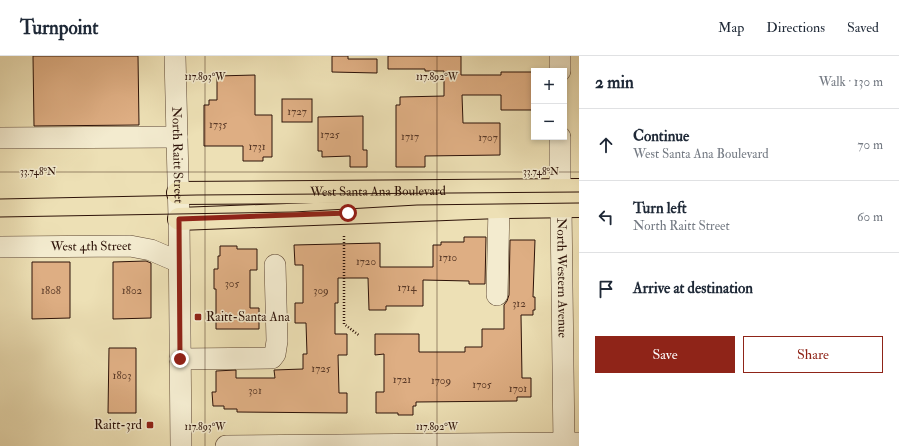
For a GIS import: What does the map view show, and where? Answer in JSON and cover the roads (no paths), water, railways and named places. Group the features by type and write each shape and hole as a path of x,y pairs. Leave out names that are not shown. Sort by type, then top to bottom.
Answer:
{"main road":[{"name":"West Santa Ana Boulevard","path":"178,193 570,198"},
{"name":"West Santa Ana Boulevard","path":"179,219 498,207 570,198"}],"street":[{"name":"North Raitt Street","path":"175,56 179,219 181,446"},
{"path":"560,56 560,68"},
{"path":"0,138 177,137"},
{"name":"North Western Avenue","path":"560,140 570,198 569,444"},
{"path":"497,295 498,207"},
{"name":"West 4th Street","path":"0,247 130,246 151,250 179,262"},
{"path":"180,359 272,358 276,354 277,341 276,265"},
{"path":"226,446 569,444"}],"tram line":[{"path":"0,199 197,195 579,192"},
{"path":"0,217 294,212 417,205 579,203"}],"place":[{"name":"Raitt-Santa Ana","path":"198,317"},
{"name":"Raitt-3rd","path":"150,425"}]}
